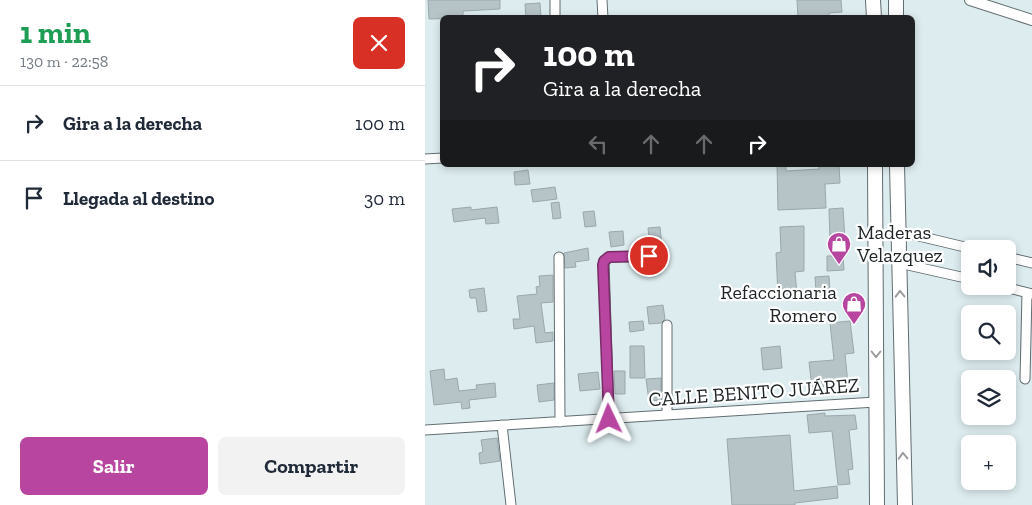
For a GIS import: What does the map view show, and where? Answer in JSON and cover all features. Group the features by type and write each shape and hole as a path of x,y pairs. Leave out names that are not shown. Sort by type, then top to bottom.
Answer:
{"main road":[{"path":"873,0 874,15"},
{"path":"896,0 896,15"},
{"path":"875,167 877,505"},
{"path":"897,167 905,505"}],"street":[{"path":"555,0 555,15"},
{"path":"602,0 603,15"},
{"path":"970,0 1032,20"},
{"path":"425,159 440,158"},
{"path":"898,231 961,246"},
{"path":"609,419 603,265 604,261 609,257 649,256"},
{"path":"559,257 560,422"},
{"path":"1016,259 1032,263"},
{"path":"899,263 961,277"},
{"path":"1016,290 1030,293 1025,379"},
{"path":"667,325 667,415"},
{"name":"CALLE BENITO JUÁREZ","path":"425,430 876,402"},
{"path":"502,425 511,505"}],"building":[{"path":"428,0 500,0 500,9 463,11 463,15 440,15 440,19 429,19"},
{"path":"797,0 841,0 842,12 829,13 829,15 798,15"},
{"path":"540,3 541,15 526,15 525,4"},
{"path":"777,167 786,167 786,171 819,169 819,167 839,167 840,183 825,184 826,208 778,210"},
{"path":"528,170 530,184 515,185 514,172"},
{"path":"555,187 557,199 533,202 531,190"},
{"path":"559,202 561,218 553,219 551,203"},
{"path":"471,207 471,210 497,207 499,223 486,224 485,218 454,222 452,209"},
{"path":"843,208 845,239 830,240 829,209"},
{"path":"594,211 596,226 585,227 583,212"},
{"path":"804,226 804,271 795,272 797,294 778,295 776,253 781,252 780,227"},
{"path":"660,227 662,246 650,247 648,228"},
{"path":"623,231 624,245 611,247 609,232"},
{"path":"588,248 589,260 575,262 576,267 565,268 564,253"},
{"path":"827,256 843,256 844,270 827,271"},
{"path":"553,275 553,302 541,303 545,333 553,332 553,341 536,343 534,326 514,329 513,319 520,319 517,296 537,294 536,287 540,286 539,276"},
{"path":"829,276 830,291 816,292 815,277"},
{"path":"484,288 487,311 478,312 476,298 470,298 469,290"},
{"path":"663,305 665,319 661,323 649,324 647,307"},
{"path":"643,321 644,330 630,332 629,322"},
{"path":"850,321 854,353 845,354 848,384 812,388 809,362 834,360 830,323"},
{"path":"630,346 644,346 645,378 630,378"},
{"path":"780,346 782,368 763,370 761,348"},
{"path":"444,369 445,380 457,378 459,391 477,389 476,385 495,383 496,397 469,400 470,408 462,409 461,402 434,405 430,371"},
{"path":"614,371 625,371 625,394 615,394"},
{"path":"598,372 600,389 580,391 578,374"},
{"path":"661,378 661,400 649,401 646,379"},
{"path":"554,383 554,400 539,402 537,385"},
{"path":"825,413 825,416 855,415 857,429 849,430 853,469 848,470 850,484 838,485 832,431 809,433 807,415"},
{"path":"790,435 794,491 837,486 838,498 795,503 795,505 732,505 727,439"},
{"path":"497,438 500,461 480,464 479,453 483,452 481,440"}],"place":[{"name":"Maderas Velazquez","path":"839,265"},
{"name":"Refaccionaria Romero","path":"854,325"}],"route":[{"path":"609,419 603,265 606,258 609,257 649,256"}]}
